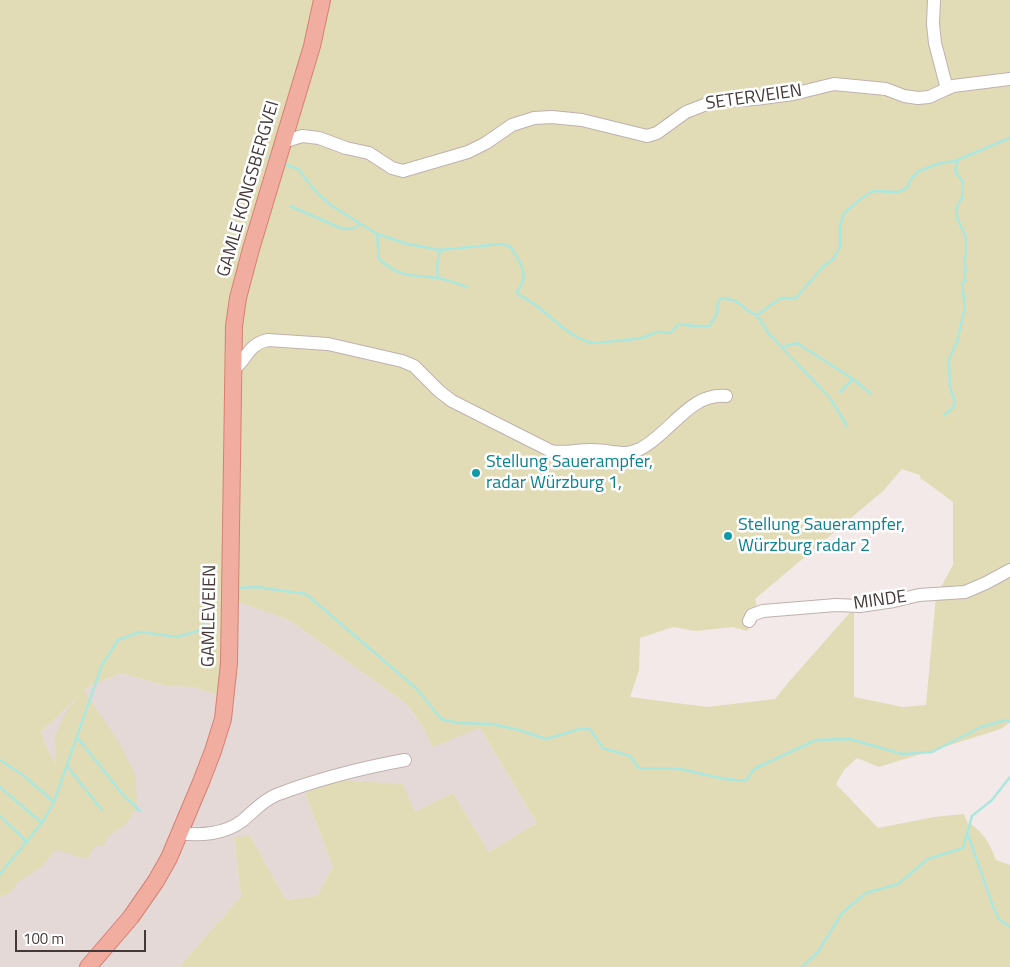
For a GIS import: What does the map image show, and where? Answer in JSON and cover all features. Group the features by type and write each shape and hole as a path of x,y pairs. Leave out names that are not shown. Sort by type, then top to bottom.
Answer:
{"main road":[{"name":"GAMLE KONGSBERGVEI","path":"234,392 234,326 238,298 312,46 322,0"},
{"name":"GAMLEVEIEN","path":"88,967 147,897 169,858 213,751 223,719 229,663 234,392"}],"street":[{"path":"934,0 933,24 935,43 947,89"},
{"name":"SETERVEIEN","path":"283,142 302,136 315,137 346,148 369,153 392,168 403,171 468,152 486,143 512,125 534,118 552,117 582,120 647,136 657,133 686,112 712,102 793,94 834,84 886,89 904,96 918,98 929,97 947,89 966,84 1010,79"},
{"path":"234,369 241,363 251,348 259,342 268,340 328,344 382,356 414,366 440,391 457,404 551,451 559,452 584,450 625,453 635,451 652,441 700,401 713,396 726,396"},
{"name":"MINDE","path":"749,621 752,615 763,611 836,605 876,605 919,595 965,592 1010,570"},
{"path":"180,833 200,835 228,829 242,821 255,808 273,796 338,774 405,760"}],"shaded area":[{"path":"0,0 1010,0 1010,722 1001,729 879,767 857,758 844,770 836,784 878,828 934,817 964,814 968,824 970,823 975,827 986,839 996,860 1010,865 1010,967 179,967 241,896 234,838 250,835 286,900 317,896 333,867 305,793 342,780 403,784 415,812 453,793 489,852 537,823 480,728 433,747 423,727 407,704 289,620 225,597 220,696 194,687 166,686 121,673 90,686 84,691 119,742 136,776 137,808 127,823 108,837 104,846 96,845 87,859 56,850 41,867 18,882 11,892 0,897","holes":["902,469 920,475 921,480 953,502 953,565 936,596 926,705 903,707 854,697 854,608 775,699 707,707 630,697 639,670 640,638 673,627 696,631 733,627 747,631 759,615 755,599 883,491","78,697 67,710 55,736 56,765 41,732"]},
{"path":"225,596 289,620 407,704 433,746 480,728 537,823 489,852 453,793 415,812 305,793 333,867 317,896 286,900 250,835 234,839 241,896 179,967 0,967 0,864 68,787 48,750 41,732 90,686 121,673 166,686 194,687 220,696"}],"waterway":[{"path":"757,315 781,298 796,298 823,267 834,258 840,247 840,226 844,213 862,198 873,191 898,192 907,188 911,179 919,171 937,164 955,161 1010,138"},
{"path":"944,415 953,408 955,402 950,387 949,359 957,342 965,307 962,283 966,280 964,276 966,270 964,260 966,256 966,238 956,215 958,204 962,198 963,182 955,171 958,161"},
{"path":"284,164 298,169 317,193 332,206 377,234 408,244 440,250 500,244 510,246 520,262 524,276 517,292 519,295 538,306 572,334 592,343 638,339 657,332 670,333 679,324 710,326 718,311 717,306 720,299 736,301 757,315 769,334 830,398 847,426"},
{"path":"290,206 343,229 354,228 359,225"},
{"path":"377,234 379,259 394,270 400,273 445,279 467,287"},
{"path":"438,278 437,265 440,250"},
{"path":"782,347 797,343 853,379 871,394"},
{"path":"840,392 853,379"},
{"path":"237,588 257,587 306,594 417,689 441,719 458,723 492,724 546,739 580,729 590,729 603,748 630,756 639,768 680,769 725,779 746,781 754,769 816,740 850,739 902,754 932,752 981,727 1006,720 1010,722"},
{"path":"0,874 42,823 54,802 102,665 118,640 140,632 177,637 201,630 210,612"},
{"path":"78,738 123,795 140,811"},
{"path":"0,760 23,775 54,802"},
{"path":"67,766 102,810"},
{"path":"802,967 818,952 842,913 866,893 898,884 928,859 963,848 972,816 992,800 1010,777"},
{"path":"0,787 42,823"},
{"path":"0,816 27,842"},
{"path":"968,835 994,909 999,919 1010,927"}],"place":[{"name":"Stellung Sauerampfer, radar Würzburg 1,","path":"476,473"},
{"name":"Stellung Sauerampfer, Würzburg radar 2","path":"728,536"}]}
